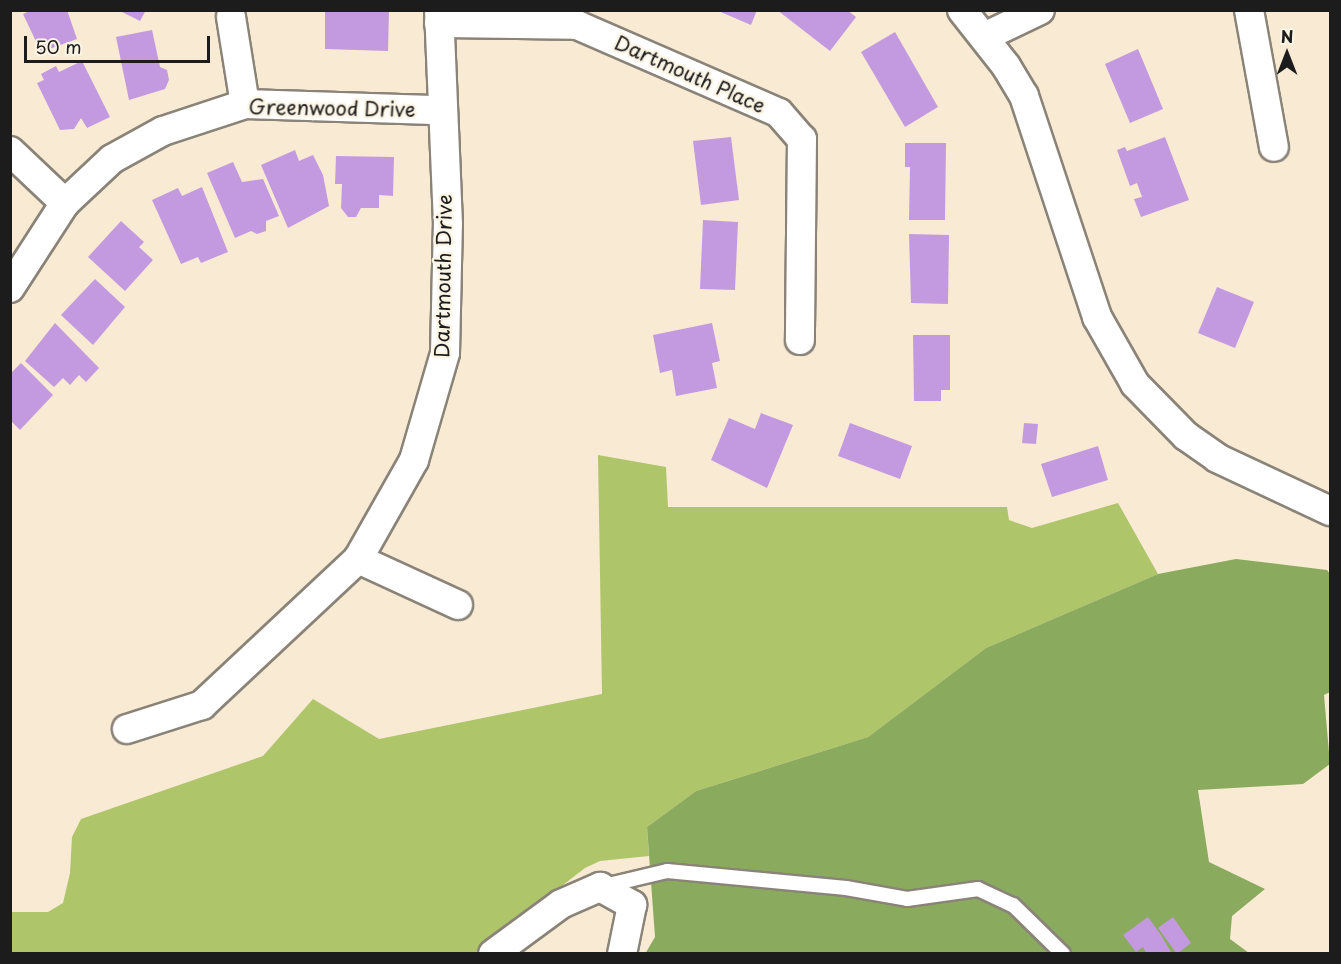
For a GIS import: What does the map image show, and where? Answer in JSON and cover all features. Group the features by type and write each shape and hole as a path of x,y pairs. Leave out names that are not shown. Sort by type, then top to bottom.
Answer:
{"street":[{"path":"962,10 984,37 1024,96 1097,317 1135,384 1186,436 1217,458 1330,511"},
{"path":"984,37 1040,10"},
{"path":"1249,10 1274,147"},
{"name":"Dartmouth Drive","path":"127,729 202,705 358,559 414,460 445,353 448,224 441,110 439,16"},
{"name":"Dartmouth Place","path":"439,16 577,25 779,113 802,139 800,340"},
{"path":"231,17 245,104"},
{"name":"Greenwood Drive","path":"10,288 66,203 112,159 163,131 245,104 441,110"},
{"path":"10,150 66,203"},
{"path":"358,559 458,605"},
{"path":"493,954 561,904 600,887 632,905 622,954"}],"lane":[{"path":"600,887 668,871 846,888 907,899 978,889 1013,905 1063,954"}],"green space":[{"path":"598,455 666,467 668,507 1007,507 1009,520 1032,528 1118,503 1158,574 986,648 868,737 696,791 647,827 649,856 600,861 585,868 475,953 11,953 10,912 48,912 63,903 70,873 72,837 81,819 263,756 313,699 379,739 602,694"},
{"path":"1236,559 1327,570 1330,574 1330,692 1324,695 1330,764 1303,784 1198,790 1209,862 1265,889 1232,916 1230,939 1249,953 645,954 655,937 647,827 696,791 868,737 986,648 1158,574"}],"building":[{"path":"32,10 67,10 77,39 41,52 23,14"},
{"path":"118,10 146,10 140,21"},
{"path":"325,10 389,11 388,51 325,49"},
{"path":"716,10 757,10 751,25"},
{"path":"777,10 847,10 856,17 830,51"},
{"path":"152,30 160,67 167,70 169,80 165,89 129,100 116,37"},
{"path":"895,32 938,107 905,127 861,52"},
{"path":"1138,49 1163,109 1130,123 1105,64"},
{"path":"82,61 110,117 87,128 81,118 74,129 60,130 37,83 44,80 41,74 56,66 59,72"},
{"path":"731,137 739,200 701,205 693,141"},
{"path":"1165,137 1189,200 1141,217 1134,199 1142,197 1137,183 1130,186 1117,150 1125,147 1127,151"},
{"path":"905,143 946,143 945,220 909,220 910,167 905,167"},
{"path":"295,150 299,161 313,155 323,175 329,206 288,228 261,165"},
{"path":"336,156 394,157 393,196 379,195 379,208 361,208 356,217 348,217 341,208 342,184 335,184"},
{"path":"233,162 242,182 263,179 279,216 266,221 266,231 257,234 251,231 235,238 207,173"},
{"path":"202,187 228,252 201,263 198,257 181,264 152,200 178,188 182,196"},
{"path":"703,220 738,222 735,290 700,289"},
{"path":"121,221 144,242 139,247 153,260 125,291 88,257"},
{"path":"909,234 949,235 948,304 911,303"},
{"path":"95,279 125,307 93,345 61,315"},
{"path":"1217,287 1254,302 1235,348 1198,333"},
{"path":"55,323 99,368 86,382 79,375 70,385 63,378 54,387 25,361"},
{"path":"712,323 720,361 712,363 717,388 676,396 672,370 660,373 653,335"},
{"path":"913,335 950,335 950,390 941,390 941,401 914,401"},
{"path":"21,363 53,395 20,430 10,420 10,374"},
{"path":"761,413 793,425 767,488 711,460 729,418 755,429"},
{"path":"850,423 912,446 900,479 838,456"},
{"path":"1024,423 1038,424 1036,444 1022,443"},
{"path":"1098,446 1108,480 1052,497 1041,464"},
{"path":"1148,917 1172,954 1147,954 1143,947 1136,952 1123,935"},
{"path":"1173,917 1191,943 1177,954 1158,928"}]}
